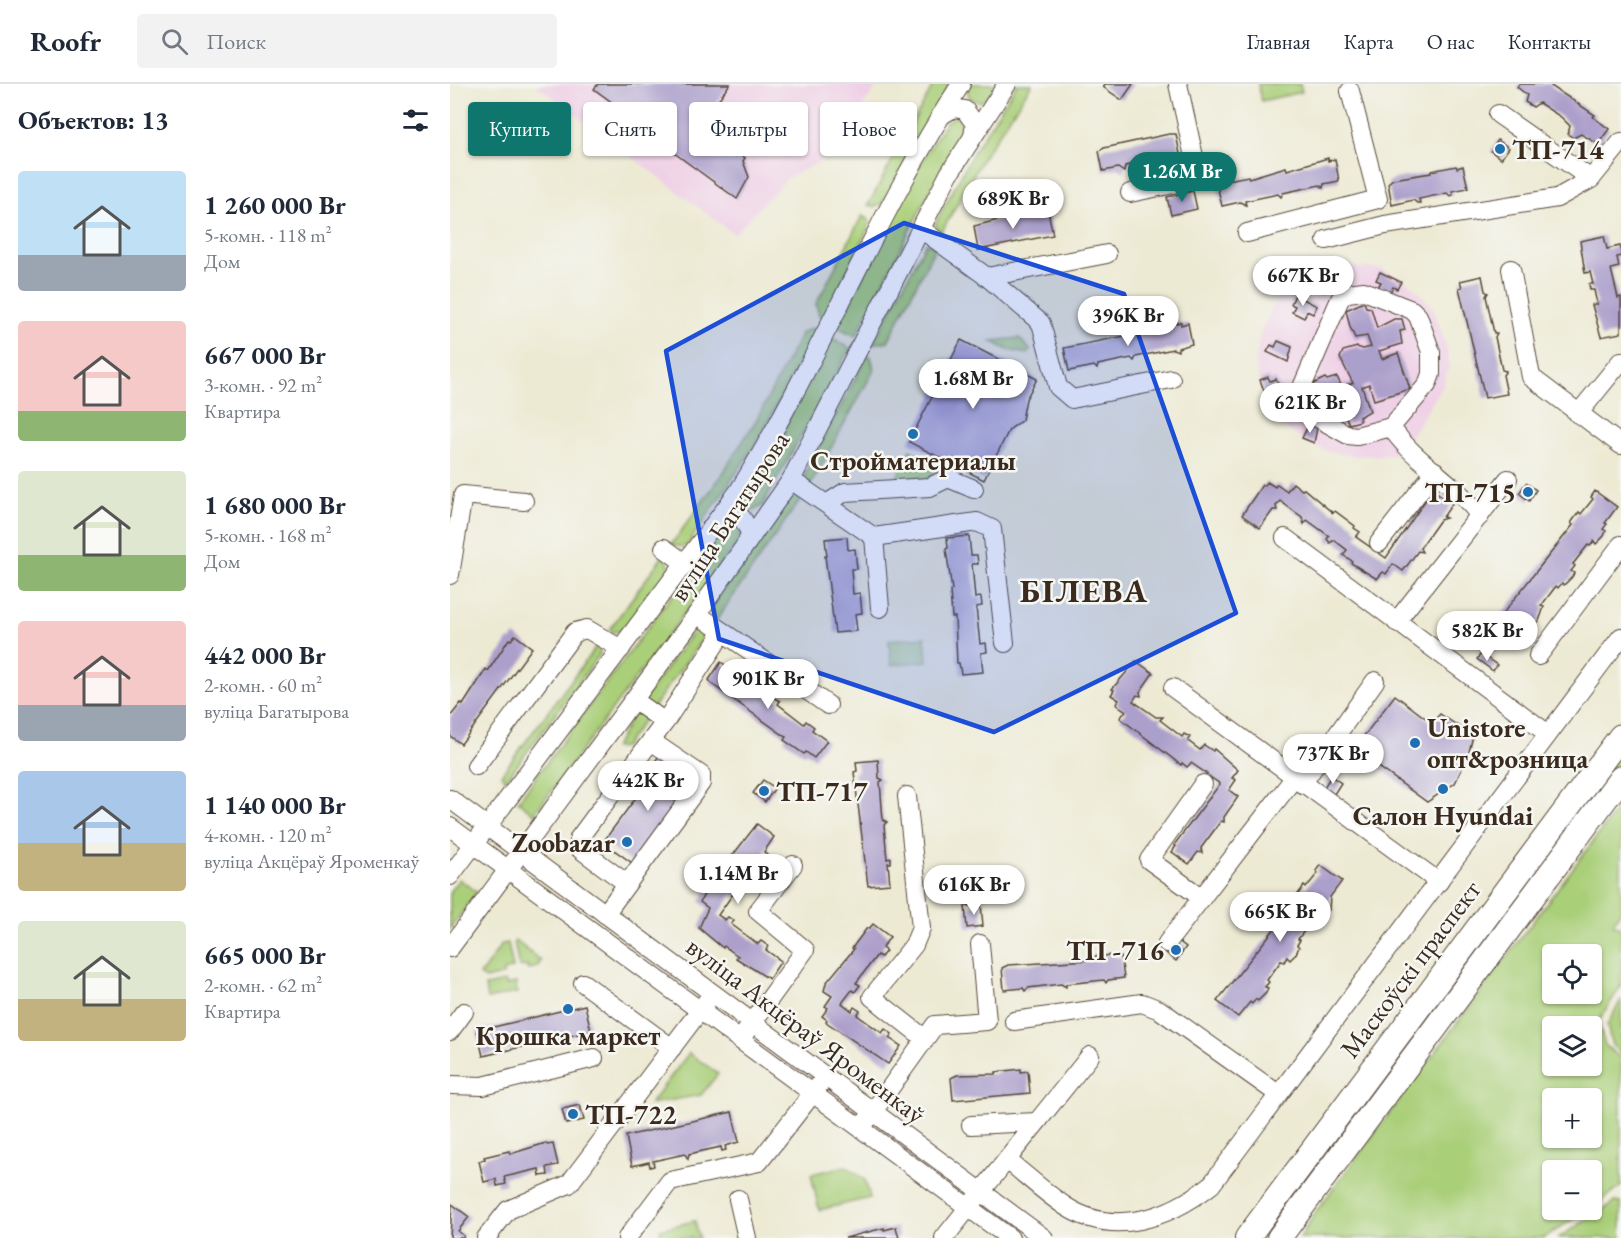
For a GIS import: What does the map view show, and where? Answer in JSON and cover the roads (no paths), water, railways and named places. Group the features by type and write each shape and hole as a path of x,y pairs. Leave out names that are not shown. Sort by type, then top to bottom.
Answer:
{"main road":[{"name":"Маскоўскі праспект","path":"1247,1238 1621,736"},
{"name":"Маскоўскі праспект","path":"1279,1238 1621,778"}],"street":[{"path":"961,84 962,98 968,105 983,108 993,104"},
{"name":"вуліца Багатырова","path":"450,876 738,492 778,428 916,156 961,84"},
{"name":"вуліца Багатырова","path":"450,948 698,614 791,480 921,229 973,136 1007,84"},
{"path":"1130,193 1183,182 1194,174 1196,166 1178,84"},
{"path":"1350,91 1385,225"},
{"path":"940,116 954,108 965,110 973,119 973,136"},
{"path":"1498,114 1591,180"},
{"path":"1326,240 1385,225 1557,198 1591,180 1621,142"},
{"path":"1246,233 1377,199"},
{"path":"921,229 987,277 1041,323 1058,387 1072,399 1171,380"},
{"path":"987,277 1107,254"},
{"path":"1511,269 1531,377 1621,445"},
{"path":"1364,291 1412,310 1418,316 1431,352 1431,374 1427,386 1391,427 1357,436 1348,435 1309,413 1299,394 1340,299 1347,293 1364,291"},
{"path":"1578,414 1621,361"},
{"path":"1391,427 1404,446 1469,502 1480,516"},
{"path":"1379,543 1435,471"},
{"path":"828,503 844,492 930,487 948,478 975,489"},
{"path":"1396,622 1508,479"},
{"path":"791,480 828,503 874,537 977,522 992,530 1005,643"},
{"path":"738,492 736,502 743,514 754,518 769,512"},
{"path":"450,575 463,495 525,501"},
{"path":"717,520 732,514 742,518 750,532 747,543"},
{"path":"874,537 880,608"},
{"path":"1285,538 1548,734"},
{"path":"1538,656 1621,545"},
{"path":"664,548 686,564"},
{"path":"698,614 828,705"},
{"path":"476,766 575,632 587,629 621,649"},
{"path":"626,883 580,849 579,838 665,722 723,632"},
{"path":"1007,1160 1066,1206 1085,1215 1119,1221 1151,1217 1183,1205 1211,1185 1621,638"},
{"path":"1167,943 1298,781 1375,681"},
{"path":"1173,688 1439,882"},
{"path":"634,700 665,722"},
{"path":"604,914 700,783 701,775 651,741"},
{"path":"1202,898 1149,860 1203,784"},
{"path":"907,796 921,928 914,945 872,997 924,1038"},
{"name":"вуліца Акцёраў Яроменкаў","path":"450,800 752,1024 819,1085"},
{"name":"вуліца Акцёраў Яроменкаў","path":"450,826 508,871 740,1039 819,1085 867,1120 981,1192 1044,1238"},
{"path":"740,1039 805,950 758,911 793,865"},
{"path":"867,1120 935,1025 987,1021 980,944"},
{"path":"583,983 672,1048"},
{"path":"486,1238 508,1210 569,1184 712,994"},
{"path":"1014,1021 1143,1003 1160,1010 1278,1094"},
{"path":"450,1031 465,1012"},
{"path":"944,1238 1090,1056"},
{"path":"450,1089 483,1086 594,1058"},
{"path":"627,1238 670,1182 759,1162 819,1085"},
{"name":"вуліца Акцёраў Яроменкаў","path":"867,1120 969,1207 1010,1238"},
{"path":"971,1125 1037,1122"},
{"path":"738,1199 747,1238"}],"place":[{"name":"ТП-714","path":"1500,149"},
{"name":"Стройматериалы","path":"913,434"},
{"name":"ТП-715","path":"1528,492"},
{"name":"Unistore опт&розница","path":"1415,743"},
{"name":"Салон Hyundai","path":"1443,789"},
{"name":"ТП-717","path":"764,791"},
{"name":"Zoobazar","path":"627,842"},
{"name":"ТП -716","path":"1176,950"},
{"name":"Крошка маркет","path":"568,1009"},
{"name":"ТП-722","path":"573,1114"}],"district":[{"name":"БІЛЕВА","path":"1084,590"}]}
